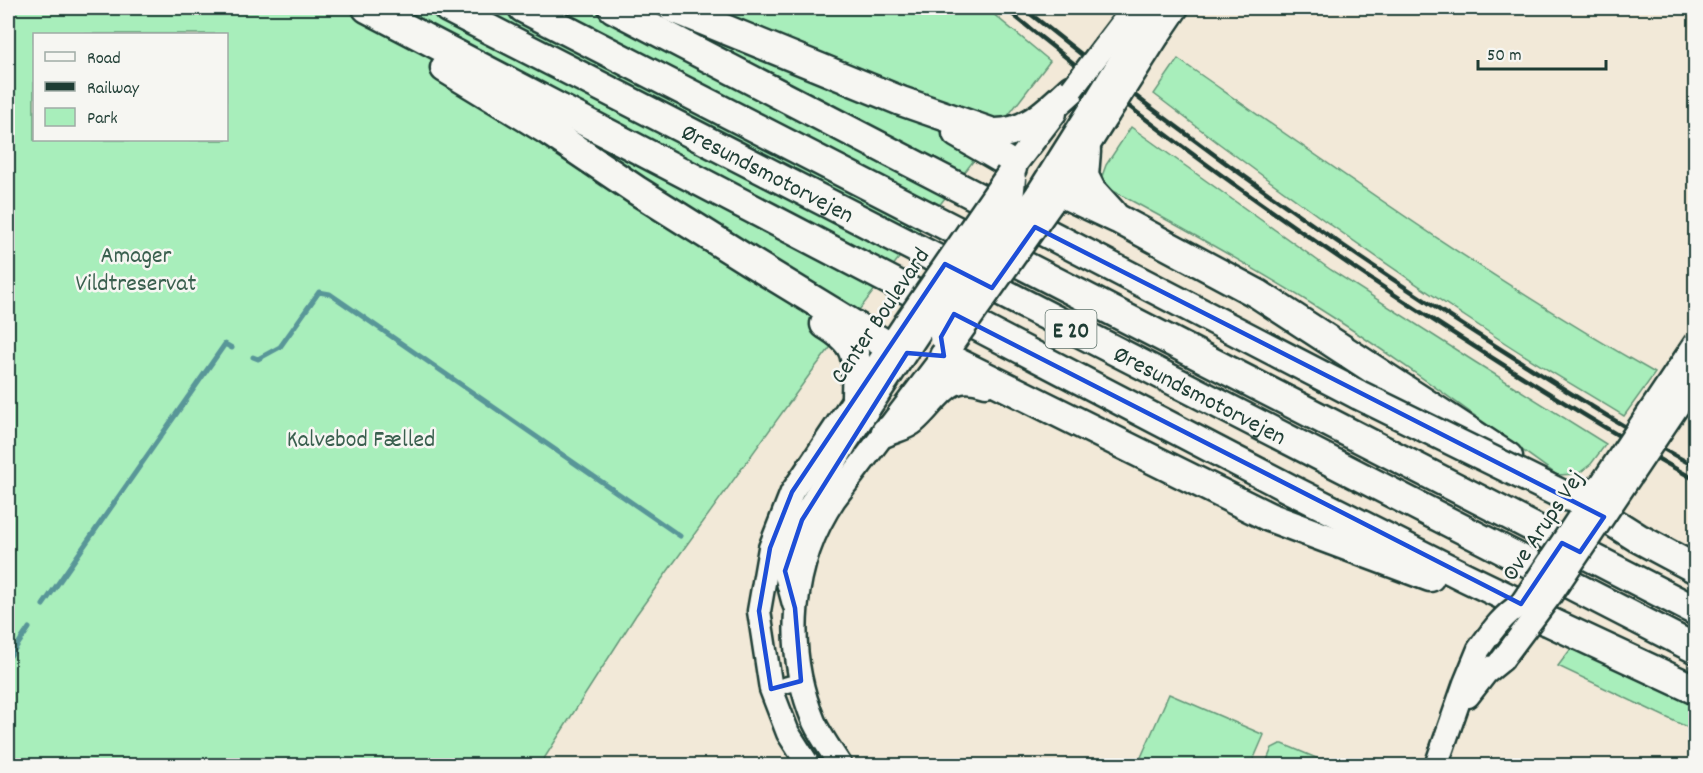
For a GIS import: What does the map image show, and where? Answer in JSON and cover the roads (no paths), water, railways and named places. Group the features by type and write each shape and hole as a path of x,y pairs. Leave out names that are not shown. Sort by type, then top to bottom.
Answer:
{"highway":[{"path":"346,8 547,130 636,190 759,267 923,341 1029,399 1269,517 1550,622 1695,690"},
{"path":"367,8 1292,490 1521,604 1536,603 1550,596"},
{"name":"Øresundsmotorvejen","path":"448,8 1695,650"},
{"name":"Øresundsmotorvejen","path":"523,8 1695,612"},
{"path":"613,8 1359,395 1565,496 1582,499 1598,490"},
{"path":"673,8 901,100 993,133 1009,133 1091,104"},
{"path":"901,100 1004,160 1012,174"},
{"path":"1086,151 1084,176 1091,190 1118,219"},
{"path":"636,190 695,245 745,278 844,335 852,346 857,368 856,396"},
{"path":"1048,194 1118,219 1258,294 1493,447 1638,538 1695,569"},
{"path":"886,432 910,422 946,383 963,377 981,380 1029,399"}],"street":[{"name":"Center Boulevard","path":"841,765 815,724 801,681 795,650 795,608 807,554 828,508 886,432 923,341 1012,174 1091,104 1143,18 1178,8"},
{"name":"Center Boulevard","path":"808,765 788,733 771,688 759,611 770,548 792,492 856,396 923,341 1086,151 1091,104 1143,18"},
{"path":"1012,174 1048,194 1091,104"},
{"path":"795,608 785,571 802,520 846,443 923,341"},
{"name":"Ove Arups Vej","path":"1436,765 1464,683 1479,649 1501,619 1521,604 1695,342"},
{"name":"Ove Arups Vej","path":"1445,740 1474,686 1502,660 1550,596 1695,379"},
{"path":"771,688 801,681"}],"waterway":[{"path":"253,357 258,359 280,347 319,292 330,294 680,536"},
{"path":"43,605 225,344 232,348"},
{"path":"8,659 29,628"}],"railway":[{"path":"1005,8 1187,150 1312,239 1505,366 1696,480"},
{"path":"1023,8 1205,148 1329,236 1456,321 1564,389 1696,467"}],"park label":[{"name":"Amager Vildtreservat","path":"136,268"},
{"name":"Kalvebod Fælled","path":"361,438"}]}
